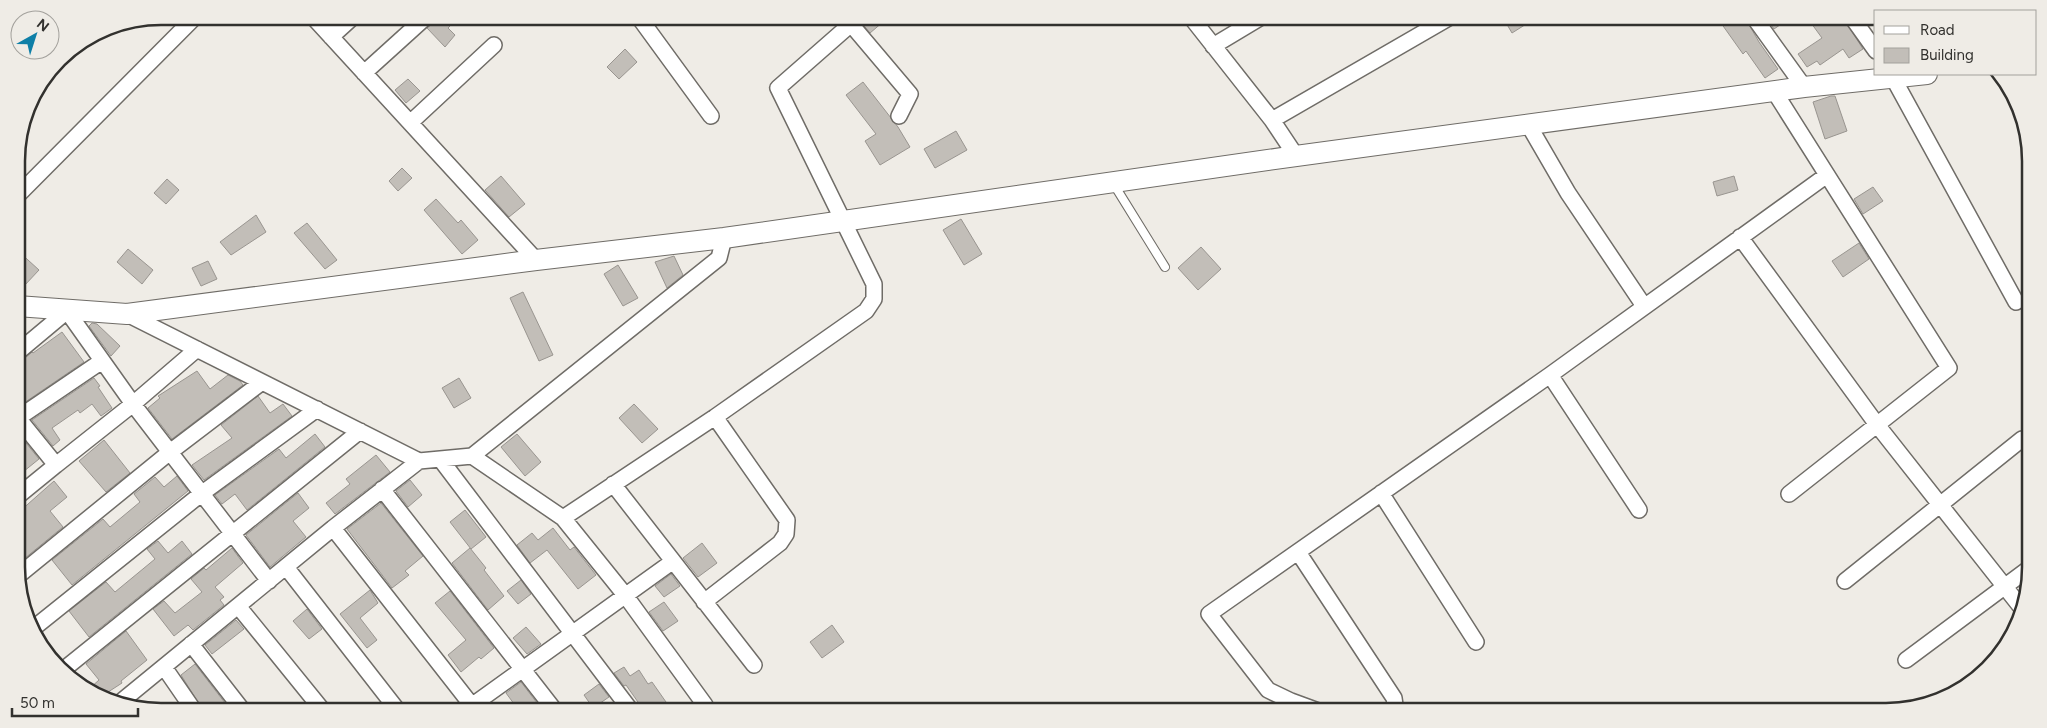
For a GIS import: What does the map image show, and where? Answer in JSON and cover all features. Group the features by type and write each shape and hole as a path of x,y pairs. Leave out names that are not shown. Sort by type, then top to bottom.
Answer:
{"main road":[{"path":"25,307 127,314 536,260 724,238 843,219 1892,75"}],"street":[{"path":"25,188 187,25"},
{"path":"320,25 536,260"},
{"path":"331,37 344,25"},
{"path":"364,73 417,25"},
{"path":"645,25 711,116"},
{"path":"562,518 714,417 866,310 874,299 874,284 778,88 842,25"},
{"path":"851,25 910,94 899,116"},
{"path":"1197,25 1272,120 1296,156"},
{"path":"1213,46 1248,25"},
{"path":"1272,120 1436,25"},
{"path":"1759,25 1804,87"},
{"path":"1857,25 1874,48"},
{"path":"410,123 494,45"},
{"path":"1892,75 2016,302"},
{"path":"1774,91 1948,368 1878,426 1789,494"},
{"path":"1528,124 1564,186 1644,306"},
{"path":"1293,703 1268,690 1209,614 1550,374 1827,175"},
{"path":"1740,237 1878,426 2017,602"},
{"path":"127,314 419,461 441,460 472,456 718,258 724,238"},
{"path":"25,346 67,311 133,404 268,582"},
{"path":"25,490 133,404 197,349"},
{"path":"25,413 102,361"},
{"path":"1550,374 1639,510"},
{"path":"25,569 170,452 262,382"},
{"path":"38,625 201,494 317,409"},
{"path":"704,602 780,543 786,534 787,520 714,417"},
{"path":"25,427 56,465"},
{"path":"68,666 360,431"},
{"path":"1844,581 2022,439"},
{"path":"472,456 562,518 625,595 704,703"},
{"path":"441,460 574,632 625,703"},
{"path":"126,698 333,528 419,461"},
{"path":"613,484 754,665"},
{"path":"382,489 549,703"},
{"path":"1381,493 1476,642"},
{"path":"333,528 466,703"},
{"path":"1298,552 1394,698 1395,703"},
{"path":"480,703 523,668 672,562"},
{"path":"286,567 392,703"},
{"path":"1906,660 2022,574"},
{"path":"238,606 317,703"},
{"path":"191,644 237,703"},
{"path":"164,667 188,703"}],"lane":[{"path":"1112,182 1166,267"}],"building":[{"path":"431,25 451,25 448,28 455,35 445,47 427,28"},
{"path":"863,25 879,25 870,33"},
{"path":"1507,25 1525,25 1512,33"},
{"path":"1722,25 1749,25 1778,69 1765,78 1746,51 1743,54"},
{"path":"1771,25 1780,25 1774,29"},
{"path":"1813,25 1848,25 1863,49 1849,58 1843,49 1820,65 1817,61 1807,67 1798,54 1822,38"},
{"path":"625,49 637,62 619,79 607,67"},
{"path":"408,79 420,91 406,103 395,90"},
{"path":"863,82 898,127 910,147 880,165 865,141 876,134 846,95"},
{"path":"1835,96 1847,131 1825,139 1813,102"},
{"path":"956,131 967,150 935,168 924,149"},
{"path":"402,168 412,178 398,191 389,181"},
{"path":"501,176 525,204 509,217 485,190"},
{"path":"1734,176 1738,190 1717,196 1713,182"},
{"path":"167,179 179,190 166,204 154,193"},
{"path":"1873,187 1883,201 1863,214 1854,199"},
{"path":"436,199 458,223 461,220 478,240 462,254 424,210"},
{"path":"256,215 266,232 231,255 220,242"},
{"path":"961,219 982,254 964,265 943,230"},
{"path":"307,223 337,260 325,269 294,233"},
{"path":"1859,243 1869,259 1843,277 1832,261"},
{"path":"1201,247 1221,269 1198,290 1178,268"},
{"path":"128,249 153,270 142,284 117,262"},
{"path":"674,256 683,275 667,288 655,262"},
{"path":"25,257 39,270 25,285"},
{"path":"208,261 217,279 201,286 192,268"},
{"path":"618,265 638,298 623,306 604,274"},
{"path":"523,292 553,355 539,361 510,298"},
{"path":"92,323 97,324 120,346 111,356 89,326"},
{"path":"62,332 84,362 25,402 25,358"},
{"path":"197,371 210,389 228,375 240,381 243,385 172,439 148,408 160,398 158,396"},
{"path":"94,378 112,408 101,416 92,404 80,413 78,410 52,428 60,440 53,446 32,420"},
{"path":"459,378 471,398 454,408 442,388"},
{"path":"258,396 270,413 283,404 292,416 204,480 192,465 232,438 221,425"},
{"path":"634,404 658,429 642,443 619,418"},
{"path":"315,434 325,447 247,510 235,494 222,504 215,495 279,449 286,458"},
{"path":"517,434 541,462 525,476 501,447"},
{"path":"104,440 130,473 106,492 79,461"},
{"path":"25,442 39,459 25,470"},
{"path":"376,455 390,472 335,514 326,503 350,484 346,479"},
{"path":"177,476 188,491 72,585 52,560 103,519 110,527 140,502 134,494 155,477 164,487"},
{"path":"410,480 422,495 408,507 396,491"},
{"path":"54,481 67,497 50,511 63,527 25,558 25,507"},
{"path":"298,493 309,508 293,521 306,537 270,567 246,535"},
{"path":"381,503 423,556 405,571 409,575 392,588 347,529"},
{"path":"465,510 486,537 471,549 450,522"},
{"path":"553,528 570,550 574,547 596,575 578,589 547,550 530,563 517,545 532,533 538,540"},
{"path":"158,541 168,553 182,541 192,554 89,637 69,611 106,582 115,592 155,559 147,549"},
{"path":"702,543 717,563 698,577 683,558"},
{"path":"232,548 243,563 215,587 224,597 220,600 224,605 193,630 188,625 174,636 153,609 164,601 175,613 202,592 191,579 204,568 206,570"},
{"path":"470,548 504,596 488,610 452,563"},
{"path":"671,574 680,586 664,597 655,586"},
{"path":"521,580 531,594 518,604 507,591"},
{"path":"370,590 378,603 360,618 377,640 367,648 340,614"},
{"path":"450,591 494,648 481,659 479,657 461,672 448,655 466,640 435,603"},
{"path":"664,602 678,621 663,631 649,612"},
{"path":"307,609 322,629 309,639 293,621"},
{"path":"236,620 244,629 212,654 205,645"},
{"path":"832,625 844,642 822,658 810,642"},
{"path":"526,627 541,644 527,654 513,638"},
{"path":"126,631 147,660 121,681 122,683 108,692 94,685 99,680 86,664"},
{"path":"195,664 225,703 198,703 181,675"},
{"path":"624,667 630,676 639,670 648,684 652,682 667,703 639,703 626,685 624,686 614,673"},
{"path":"521,682 537,703 513,703 506,693"},
{"path":"599,684 609,697 600,703 590,703 584,695"}]}
